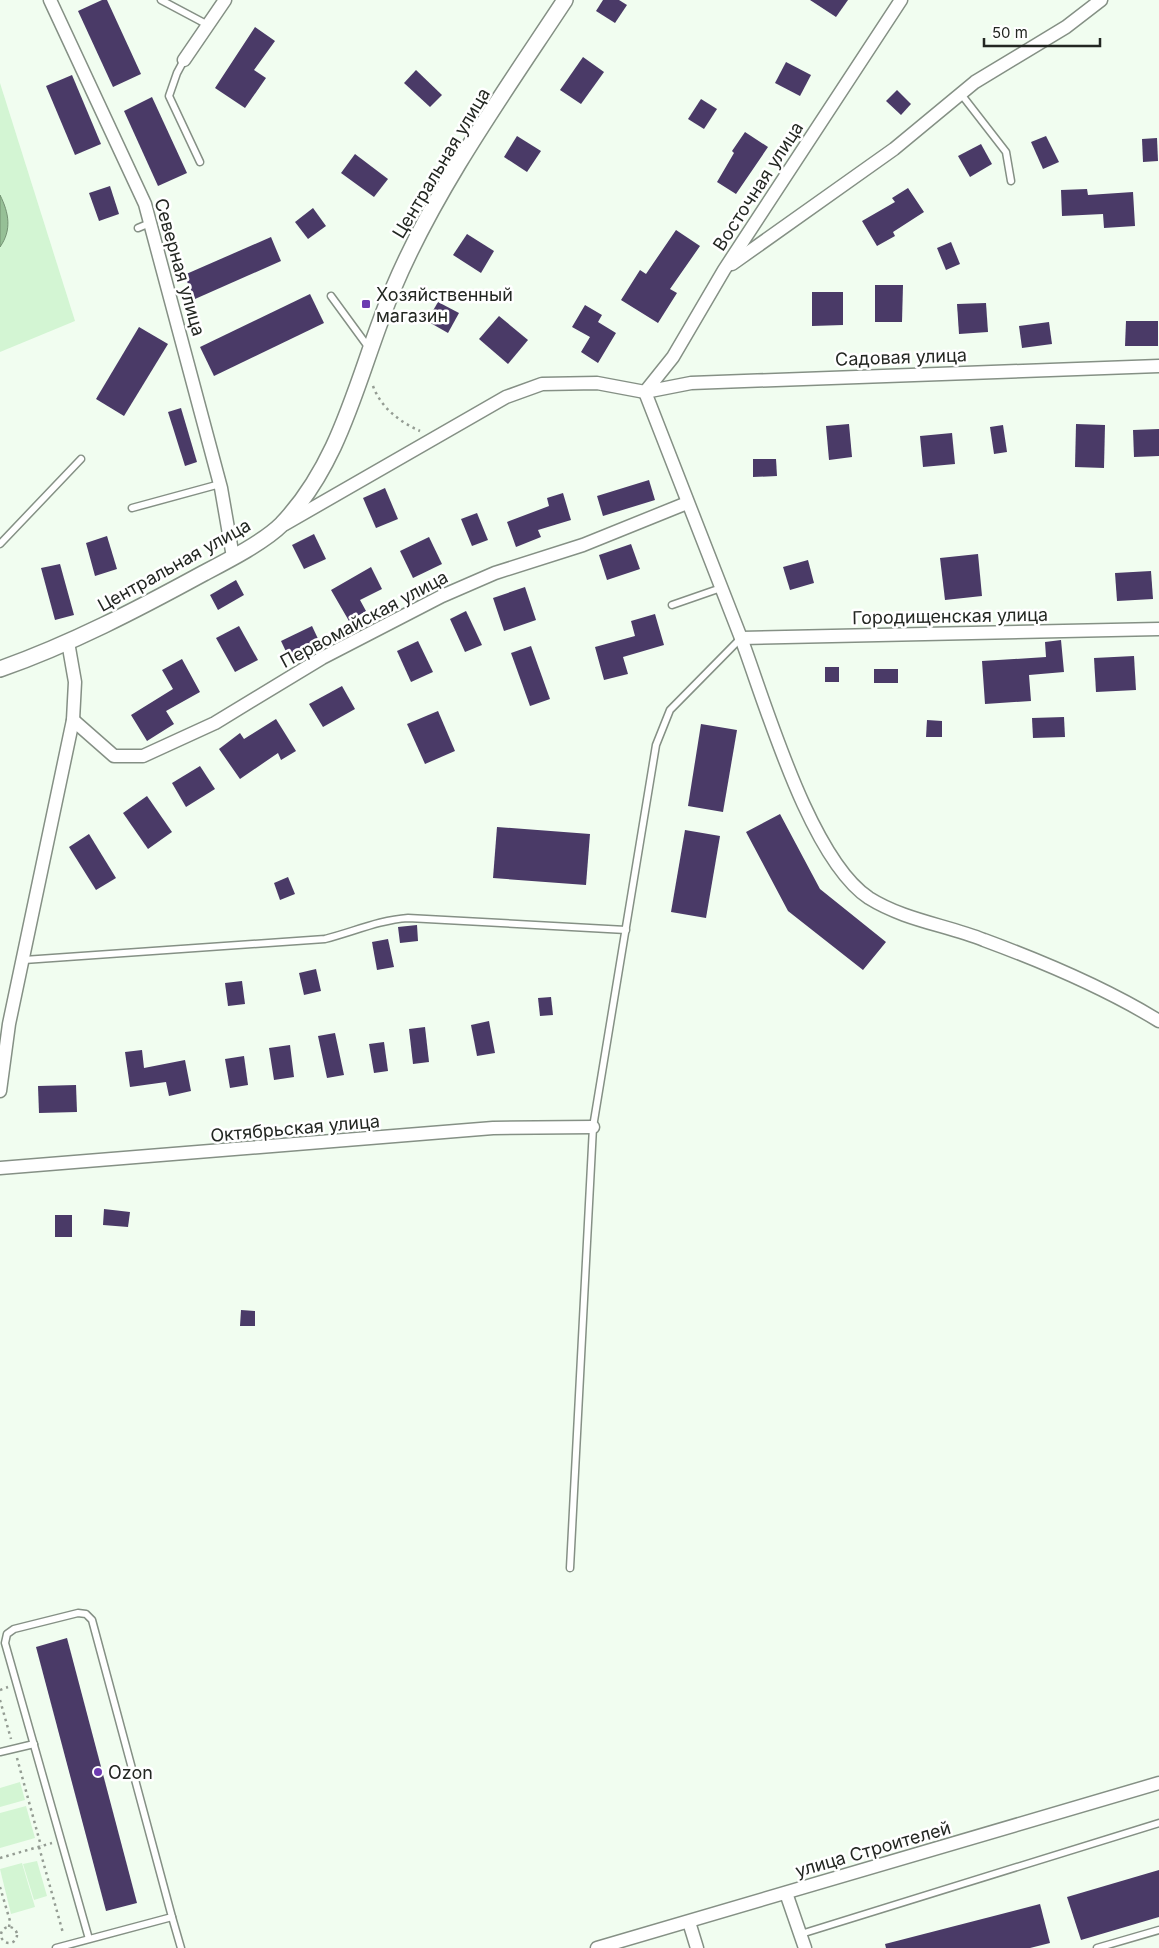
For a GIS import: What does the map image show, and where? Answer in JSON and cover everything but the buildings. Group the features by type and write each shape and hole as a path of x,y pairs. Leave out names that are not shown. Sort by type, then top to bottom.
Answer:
{"street":[{"name":"Северная улица","path":"50,0 145,204 220,484 234,557"},
{"path":"184,60 224,0"},
{"name":"Центральная улица","path":"0,669 68,642 234,557 280,526 308,493 350,412 393,289 429,213 565,0"},
{"name":"Восточная улица","path":"646,392 673,357 724,270 901,0"},
{"path":"724,270 894,149 975,82 1066,27 1101,0"},
{"name":"Садовая улица","path":"646,392 691,383 1159,366"},
{"path":"280,526 506,397 542,384 596,383 646,392 687,503 741,638 789,769 820,839 844,876 867,897 893,911 983,939 1088,984 1159,1021"},
{"name":"Первомайская улица","path":"73,720 114,756 143,756 215,723 322,658 442,596 495,573 583,545 687,503"},
{"name":"Городищенская улица","path":"741,638 1159,629"},
{"path":"0,1091 4,1025 24,960 73,720 75,682 68,642"},
{"name":"Октябрьская улица","path":"0,1168 493,1128 593,1127"},
{"name":"улица Строителей","path":"596,1948 1159,1783"},
{"path":"786,1892 805,1948"},
{"path":"689,1922 697,1948"}],"lane":[{"path":"161,0 208,25"},
{"path":"184,60 169,96 200,162"},
{"path":"961,94 1006,152 1011,181"},
{"path":"138,228 150,223"},
{"path":"331,296 369,357"},
{"path":"0,544 81,459"},
{"path":"132,508 220,484"},
{"path":"672,605 721,588"},
{"path":"570,1568 593,1127 656,745 670,710 741,638"},
{"path":"24,960 325,939 357,931 386,920 408,918 626,930"},
{"path":"89,1939 5,1643 7,1634 14,1629 78,1613 86,1614 92,1620 181,1948"},
{"path":"0,1752 34,1744"},
{"path":"801,1934 1159,1823"},
{"path":"56,1948 172,1917"},
{"path":"1097,1948 1159,1930"}],"path":[{"path":"369,357 374,389 386,408 406,425 424,432 444,433"},
{"path":"0,1700 63,1933"},
{"path":"0,1858 61,1840"},
{"path":"0,1887 10,1921 9,1927"},
{"path":"9,1927 16,1933 14,1941 6,1943 3,1940 1,1931 9,1927"}],"shaded area":[{"path":"0,83 75,321 0,352"},
{"path":"0,195 7,215 8,228 0,247"},
{"path":"20,1782 25,1800 0,1807 0,1788"},
{"path":"26,1806 35,1838 0,1848 0,1813"},
{"path":"37,1861 47,1896 34,1900 23,1864"},
{"path":"22,1863 35,1907 11,1914 0,1869"}],"place":[{"name":"Хозяйственный магазин","path":"366,304"},
{"name":"Ozon","path":"98,1772"}]}
